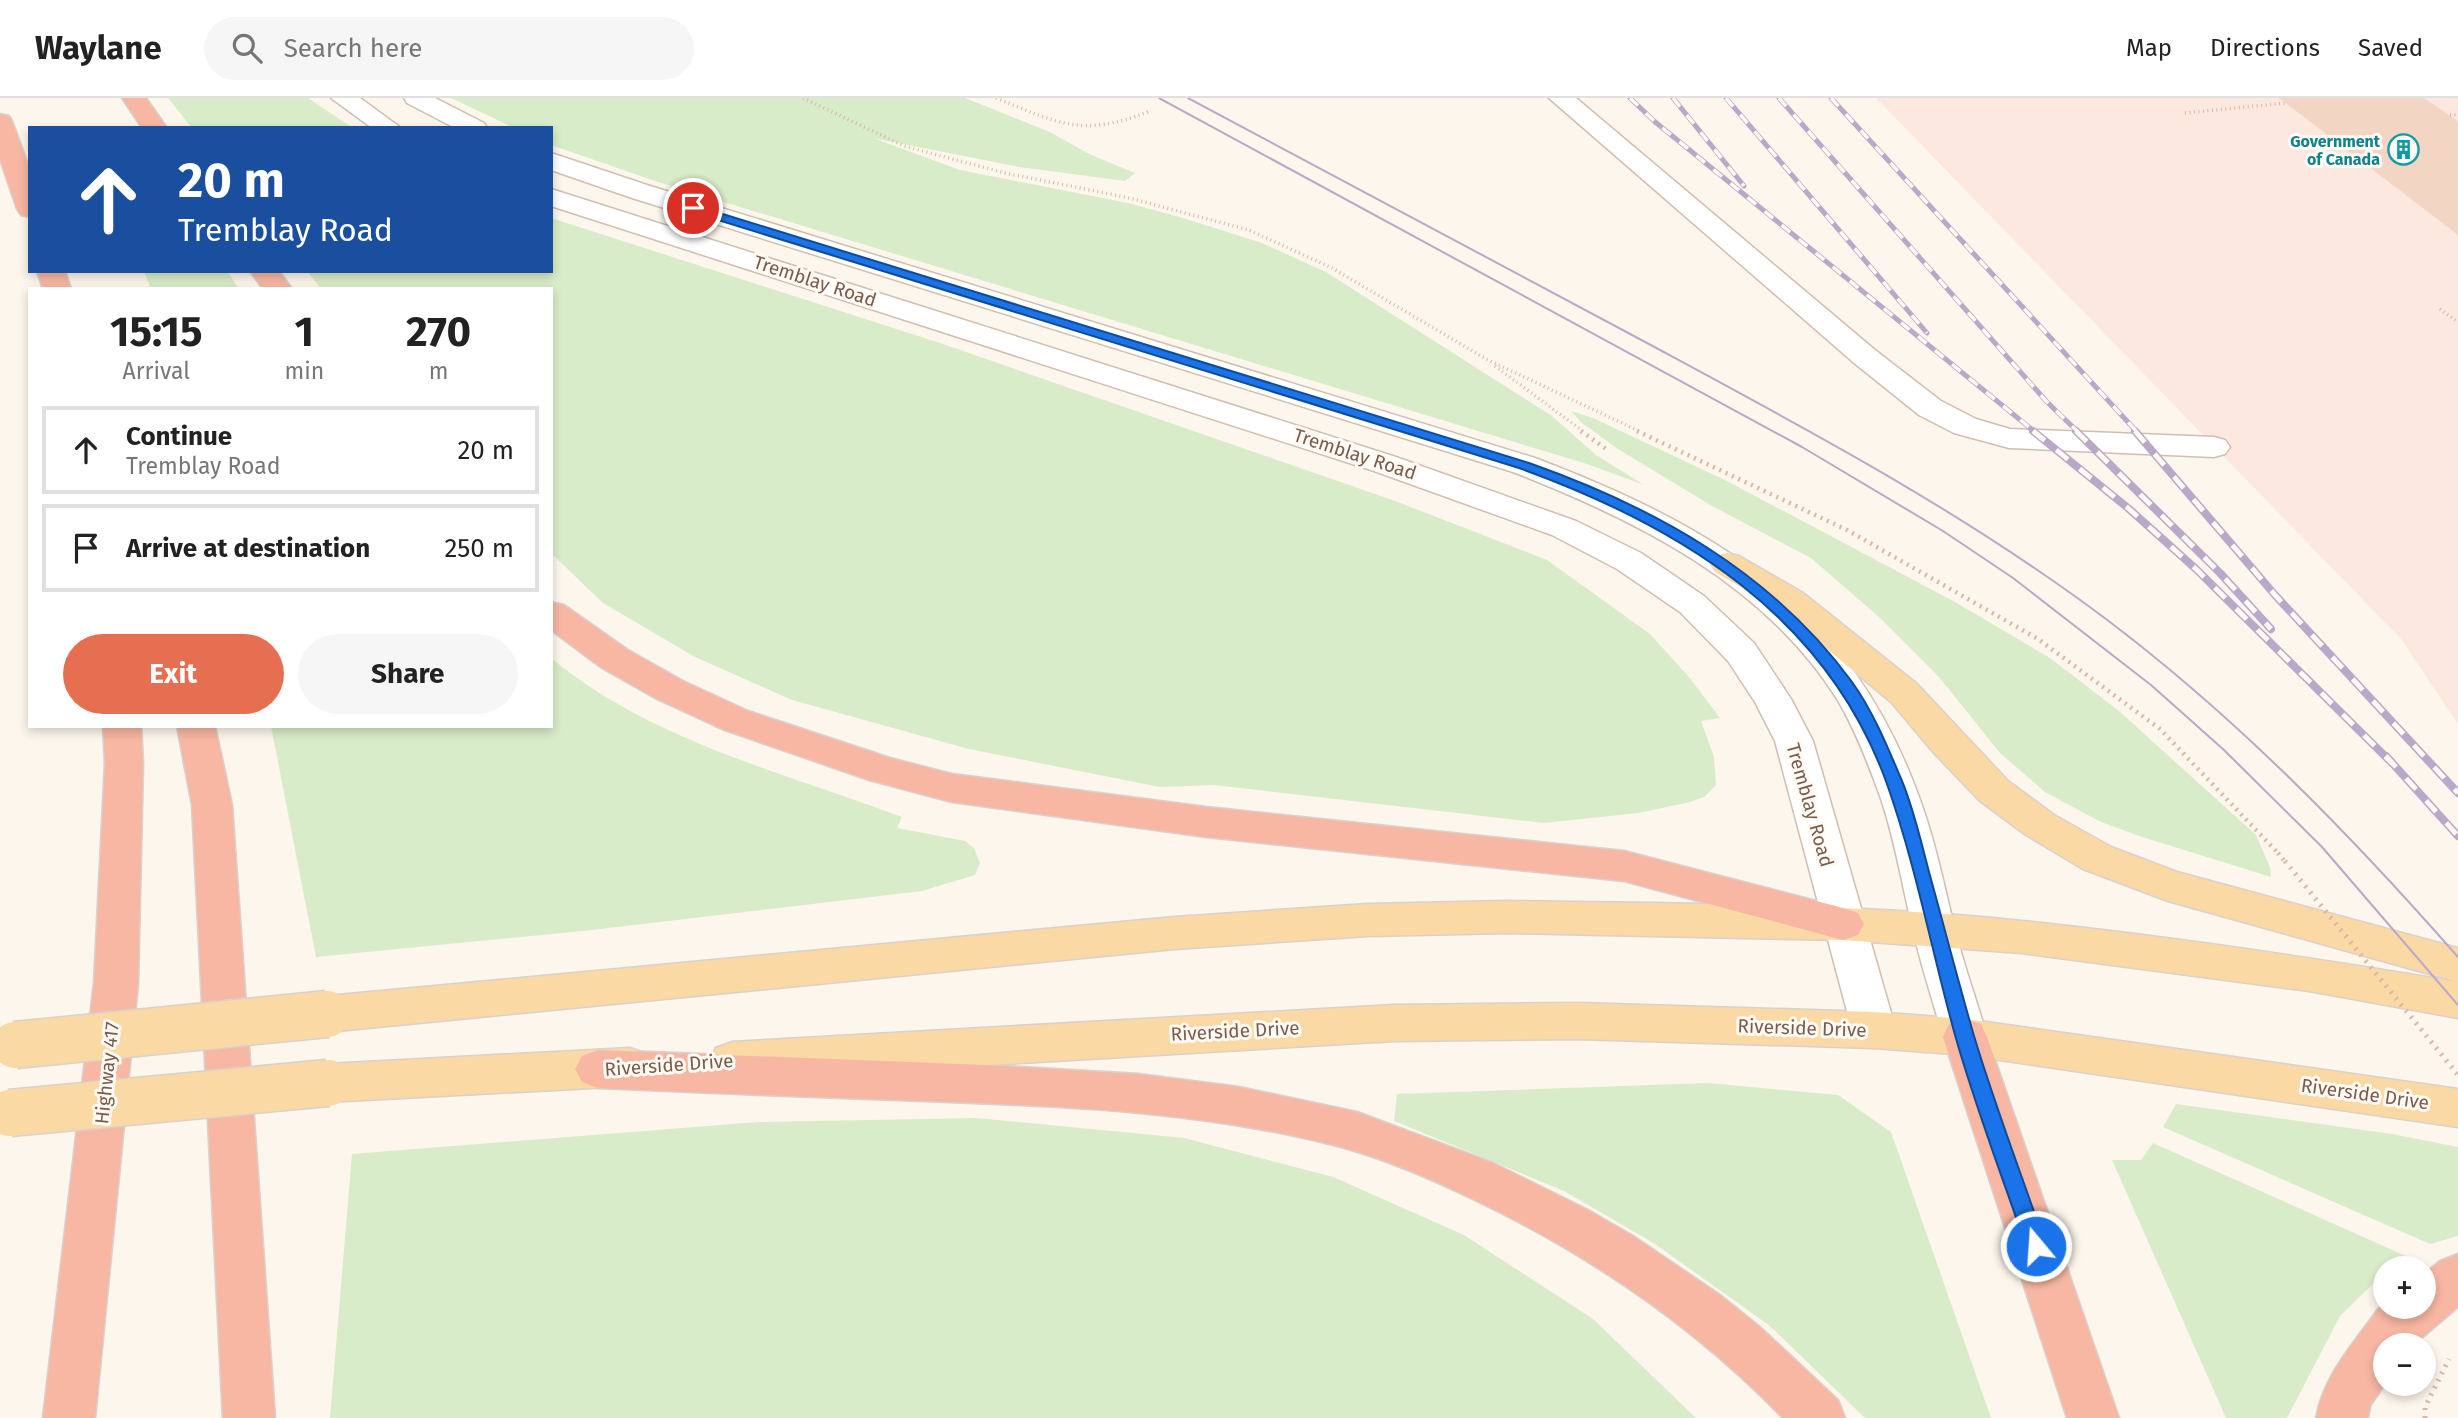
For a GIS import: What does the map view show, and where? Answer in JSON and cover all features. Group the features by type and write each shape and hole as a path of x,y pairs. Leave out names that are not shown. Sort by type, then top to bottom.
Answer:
{"highway":[{"path":"134,98 154,126"},
{"path":"0,121 28,203"},
{"path":"266,273 276,287"},
{"path":"553,614 614,659 670,690 735,720 883,770 952,788 1206,822 1624,866 1843,924"},
{"name":"Highway 417","path":"69,1418 116,983 124,763 122,728"},
{"path":"197,728 212,805 225,984 249,1418"},
{"path":"1965,1037 2093,1418"},
{"path":"598,1069 1072,1087 1215,1102 1342,1128 1433,1159 1530,1203 1612,1248 1698,1307 1788,1384 1819,1418"},
{"path":"2436,1295 2458,1278"},
{"path":"2342,1418 2346,1397 2396,1326 2405,1319"}],"main road":[{"path":"1727,564 1791,601 1904,693 1994,791 2040,825 2089,854 2168,885 2458,965"},
{"path":"8,1046 1161,934 1368,920 1508,917 1843,924 1934,930 2098,946 2309,974 2458,1000"},
{"name":"Riverside Drive","path":"5,1114 328,1083 1394,1023 1579,1021 1874,1030 1965,1037 2458,1108"}],"street":[{"path":"344,98 386,126"},
{"path":"416,98 471,126"},
{"path":"1561,98 1864,356 1930,408 1965,426 2009,438 2214,447"},
{"name":"Tremblay Road","path":"553,162 641,192 1524,466 1584,487 1631,508 1727,564 1786,615 1814,644 1848,687 1871,729 1895,782 1920,863 1934,930 1965,1037"},
{"name":"Tremblay Road","path":"553,198 1398,468 1564,528 1629,561 1692,604 1741,652 1772,699 1794,741 1874,1030"}],"path":[{"path":"803,98 904,146 1005,173 1125,197 1249,230 1332,268 1486,359 1847,530 2038,639 2160,729 2278,853 2458,1075"},
{"path":"996,98 1058,120 1087,126 1107,126 1148,112"},
{"path":"2185,113 2286,103"},
{"path":"2450,115 2458,115"},
{"path":"2440,310 2458,322"},
{"path":"1486,359 1612,454"},
{"path":"2425,1418 2425,1406 2455,1345"}],"shaded area":[{"path":"1876,98 2458,98 2458,724 2402,640"}],"green space":[{"path":"168,98 308,98 350,126 190,126"},
{"path":"451,98 965,98 1050,132 1089,154 1135,173 1125,181 1019,167 873,138 960,170 1128,203 1262,243 1326,272 1552,416 1596,455 1644,485 1587,464 658,182 553,146 553,126 510,126"},
{"path":"553,219 940,343 1398,502 1547,560 1650,634 1689,677 1720,718 1701,721 1714,757 1716,785 1704,797 1690,802 1638,813 1544,823 1214,785 1160,787 969,749 792,700 695,657 603,603 553,555 553,287 319,287 309,273 553,273"},
{"path":"145,273 228,273 238,287 150,287"},
{"path":"1571,411 1593,418 1725,480 1955,602 2050,658 2119,711 2256,835 2270,867 2271,877 2101,822 2045,792 2000,753 1939,677 1879,617 1811,558 1712,506 1618,449 1582,423"},
{"path":"553,659 590,687 631,712 675,733 719,752 902,817 897,828 965,841 974,848 980,863 975,875 922,891 583,931 316,957 271,728 553,728"},
{"path":"1708,1083 1838,1095 1891,1132 1991,1418 1865,1418 1770,1326 1655,1244 1564,1191 1394,1121 1397,1094"},
{"path":"2176,1104 2392,1134 2458,1147 2458,1236 2430,1244 2163,1127"},
{"path":"976,1118 1184,1138 1333,1177 1464,1235 1593,1319 1696,1418 330,1418 352,1154 758,1122"},
{"path":"2153,1143 2406,1256 2373,1256 2373,1284 2340,1316 2287,1418 2226,1418 2112,1160 2141,1160"}],"building":[{"name":"Government of Canada","path":"2279,98 2424,98 2458,121 2458,235"}],"tram line":[{"path":"1159,98 1802,447 1943,531 2013,578 2151,685 2224,750 2322,847 2458,1005"},
{"path":"1188,98 1824,439 1996,542 2106,619 2201,696 2334,822 2458,957"}],"railway":[{"path":"1630,98 1654,121 2035,432"},
{"path":"1673,98 1744,186"},
{"path":"1726,98 1927,333"},
{"path":"1779,98 2047,402 2078,432"},
{"path":"1831,98 2137,432"},
{"path":"2033,431 2128,508 2196,569 2392,763"},
{"path":"2076,431 2220,573 2271,629"},
{"path":"2135,431 2275,595 2458,793"},
{"path":"2386,756 2458,836"}],"place":[{"name":"Government of Canada","path":"2403,150"}],"route":[{"path":"693,208 1524,466 1584,487 1631,508 1727,564 1777,606 1814,644 1848,687 1871,729 1895,782 1920,863 1934,930 1965,1037 2036,1246"}]}
